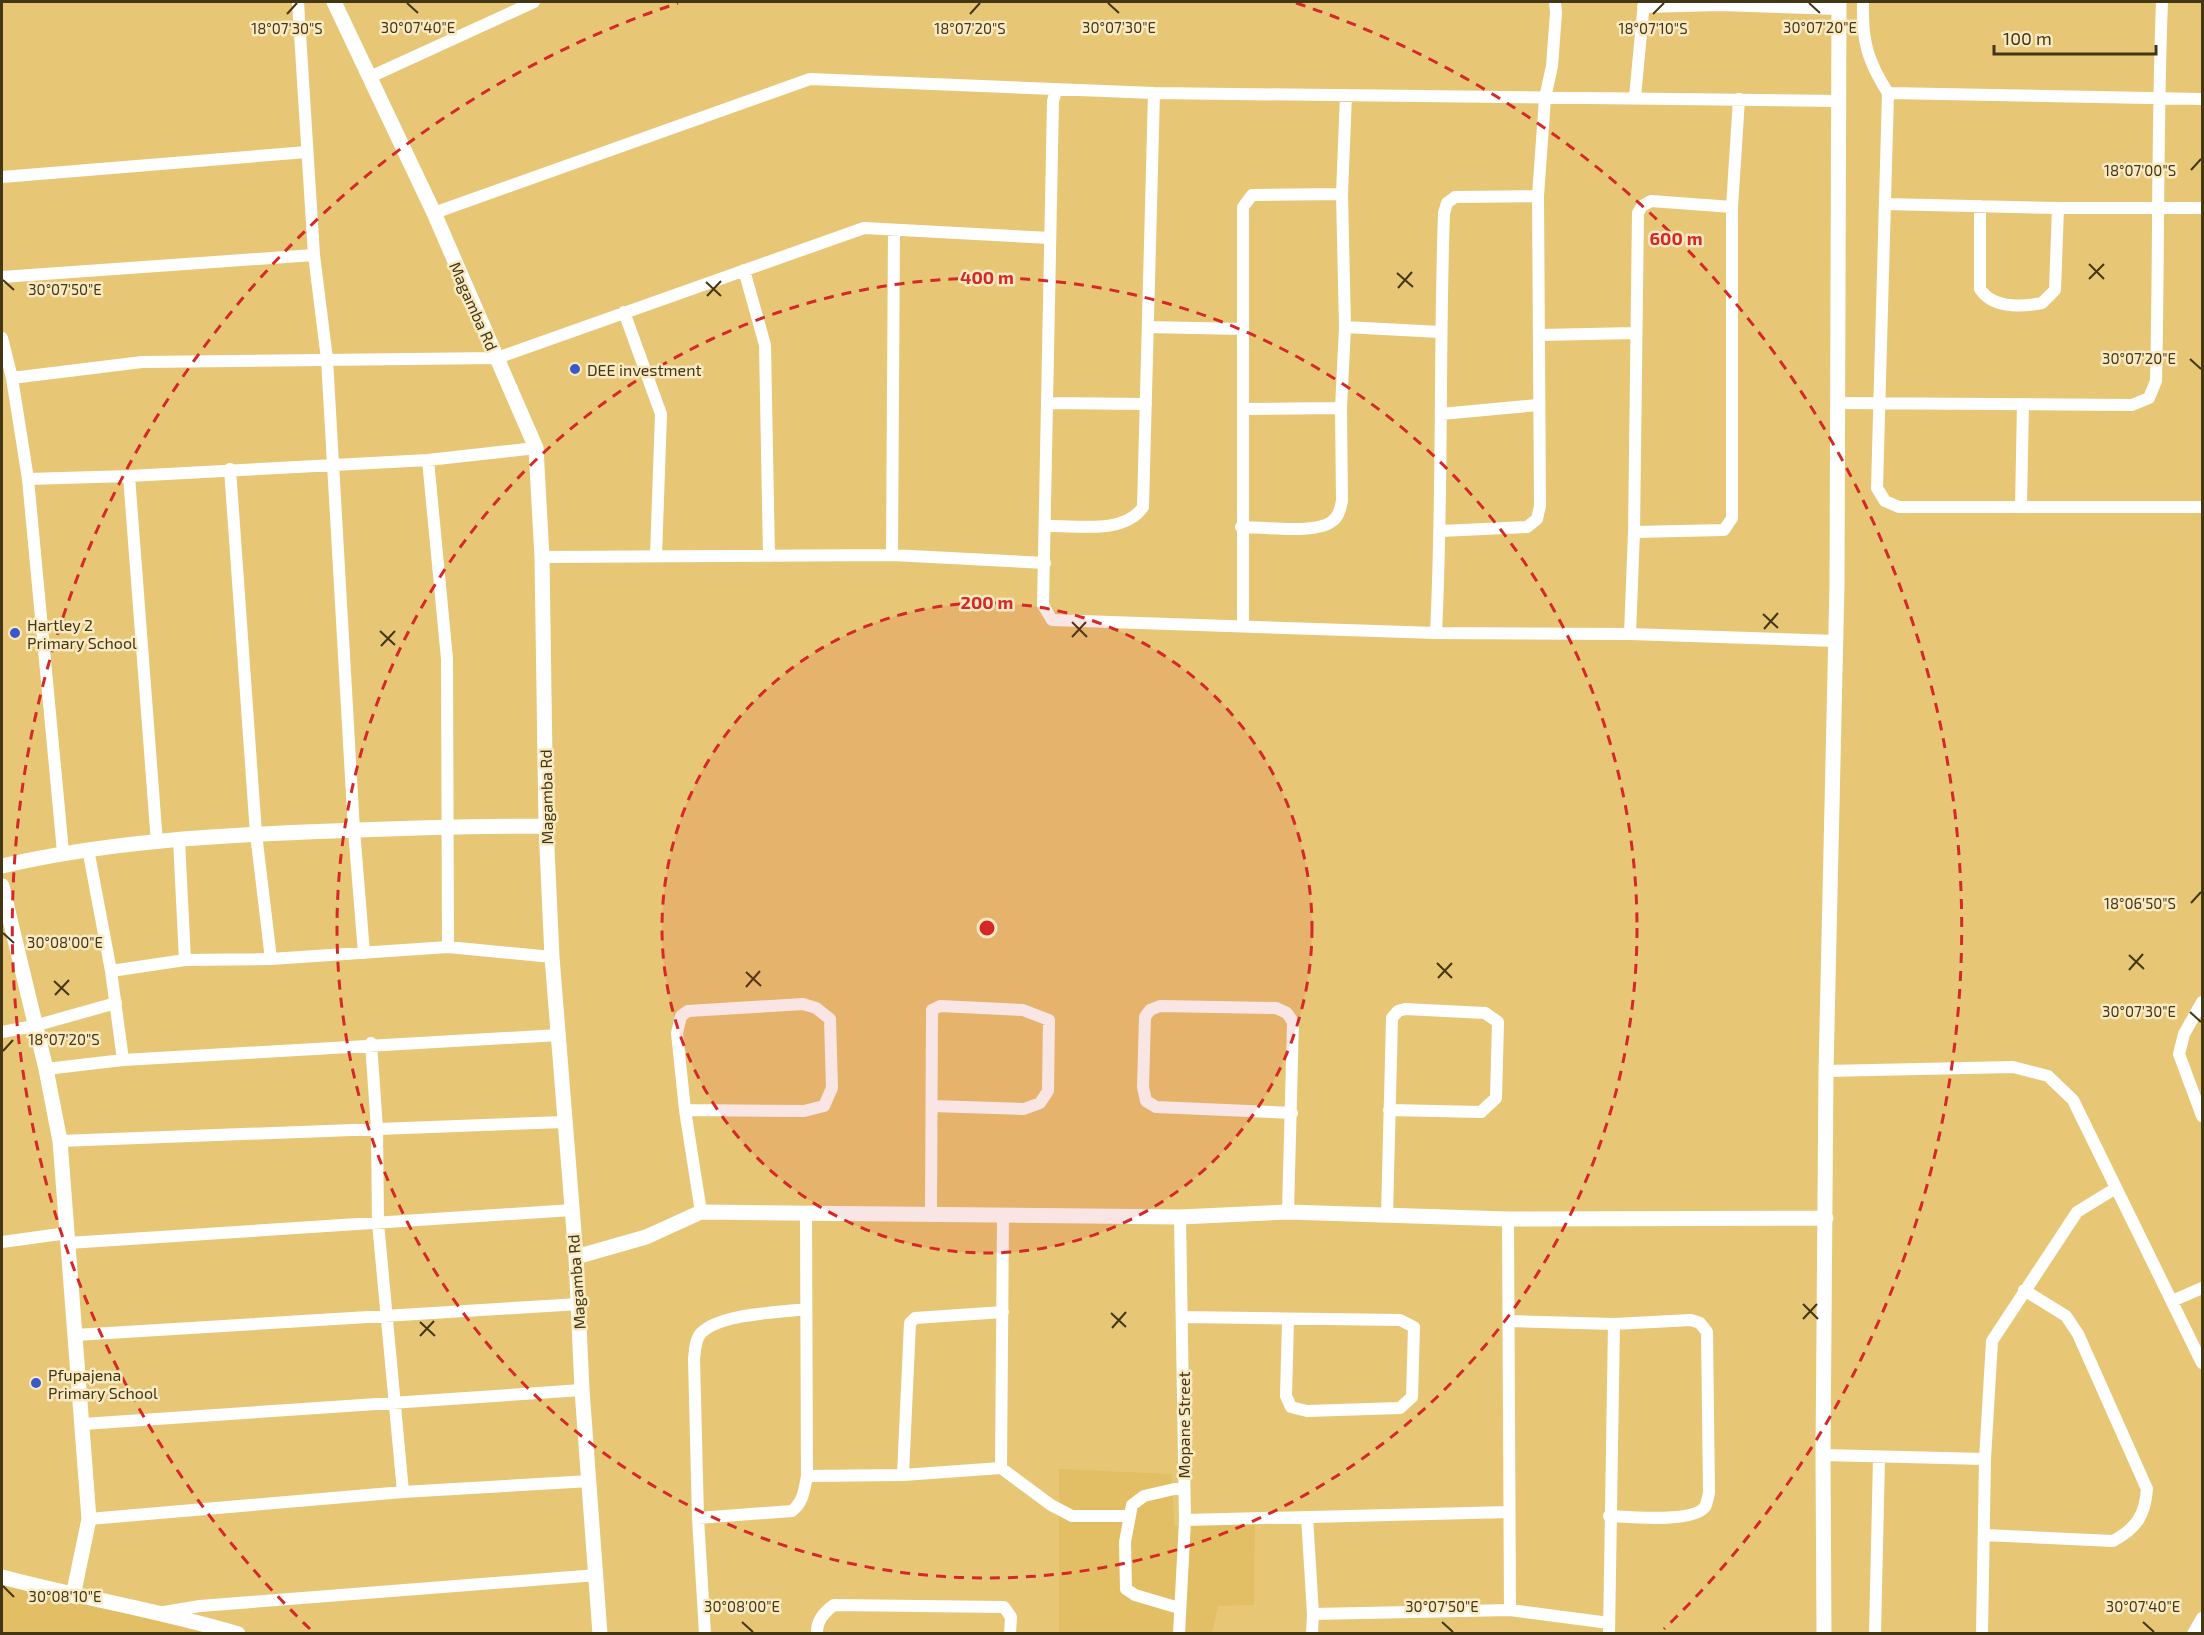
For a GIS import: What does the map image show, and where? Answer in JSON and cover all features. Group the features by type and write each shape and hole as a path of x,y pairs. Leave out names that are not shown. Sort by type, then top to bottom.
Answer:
{"street":[{"path":"298,2 314,255 327,359 354,830 364,952"},
{"name":"Magamba Rd","path":"334,2 434,213 536,448 542,557 546,826 552,957 576,1257 582,1390 600,1634"},
{"path":"370,77 534,2"},
{"path":"1441,531 1527,527 1537,519 1540,506 1538,196 1545,98 1552,66 1555,2"},
{"path":"1863,2 1863,37 1868,56 1888,93 1877,488 1885,501 1899,507 2202,507"},
{"path":"1838,403 2132,405 2149,398 2156,381 2160,207 2158,98 2162,2"},
{"path":"1635,97 1643,4 1838,5 1836,641 1826,1071 1824,1634"},
{"path":"434,213 810,80 1154,93 1839,100"},
{"path":"1056,91 1053,101 1047,526 1043,604 1052,620 1243,624 1436,633 1630,634 1836,641"},
{"path":"1047,526 1118,525 1136,518 1143,507 1154,93"},
{"path":"1888,93 2202,99"},
{"path":"1241,527 1319,528 1332,522 1339,514 1342,501 1341,408 1345,327 1342,194 1346,95"},
{"path":"1635,532 1724,530 1732,518 1732,207 1739,99"},
{"path":"2,177 307,152"},
{"path":"1243,624 1241,527 1244,409 1243,207 1252,195 1342,194"},
{"path":"1436,633 1441,531 1440,332 1444,213 1447,203 1455,197 1538,196"},
{"path":"1630,634 1635,532 1635,333 1638,213 1642,206 1651,201 1732,207"},
{"path":"1885,204 2058,208 2202,208"},
{"path":"1980,206 1980,289 1986,297 2003,304 2042,303 2055,290 2058,208"},
{"path":"12,378 142,362 497,358 864,228 1050,238"},
{"path":"892,555 894,230"},
{"path":"2,277 314,255"},
{"path":"744,270 765,345 770,556"},
{"path":"624,312 661,414 656,556"},
{"path":"1148,327 1242,329"},
{"path":"1345,327 1440,332"},
{"path":"1540,335 1635,333"},
{"path":"2,338 12,378 28,479 63,852"},
{"path":"1047,403 1146,404"},
{"path":"2021,506 2024,404"},
{"path":"1441,414 1538,405"},
{"path":"1244,409 1341,408"},
{"path":"28,479 428,460 536,448"},
{"path":"428,460 447,659 448,947"},
{"path":"230,469 256,834 271,959"},
{"path":"129,476 157,843"},
{"path":"542,557 892,555 1045,563"},
{"path":"2,866 63,852 256,834 448,825 546,826"},
{"path":"179,840 185,960"},
{"path":"88,849 111,971 123,1060"},
{"path":"2,886 46,1069 60,1141 89,1519 73,1596"},
{"path":"111,971 185,960 271,959 448,947 552,957"},
{"path":"2202,1002 2184,1034 2179,1054 2202,1116"},
{"path":"2,1032 34,1026 116,1003"},
{"path":"685,1110 804,1111 824,1106 832,1088 830,1019 816,1008 803,1004 688,1011 681,1016 677,1033 685,1110 701,1212"},
{"path":"932,1106 1024,1109 1040,1103 1048,1091 1049,1020 1023,1010 940,1006 932,1010 932,1106 932,1213"},
{"path":"1288,1212 1292,1113 1293,1022 1287,1012 1276,1008 1160,1006 1150,1010 1144,1017 1143,1087 1146,1101 1156,1107 1292,1113"},
{"path":"1387,1215 1389,1110 1392,1017 1398,1011 1405,1009 1485,1013 1498,1022 1496,1098 1491,1105 1481,1112 1389,1110"},
{"path":"46,1069 123,1060 371,1043 559,1035"},
{"path":"371,1043 377,1129 378,1223 403,1492"},
{"path":"1826,1071 2013,1067 2048,1076 2073,1100 2202,1363"},
{"path":"60,1141 564,1122"},
{"path":"1982,1634 1985,1459 1992,1341 2077,1212 2116,1188"},
{"path":"2,1242 378,1223 572,1210"},
{"path":"576,1257 646,1237 701,1212 806,1215 932,1213 1003,1216 1180,1217 1288,1212 1508,1219 1826,1218"},
{"path":"698,1518 792,1511 801,1504 807,1476 806,1215"},
{"path":"1001,1468 1003,1216"},
{"name":"Mopane Street","path":"1179,1634 1185,1520 1183,1487 1184,1317 1180,1217"},
{"path":"1508,1219 1510,1610"},
{"path":"2172,1301 2202,1288"},
{"path":"1984,1535 2113,1540 2128,1533 2146,1509 2147,1489 2078,1334 2066,1316 2024,1290"},
{"path":"76,1335 579,1304"},
{"path":"705,1634 698,1518 694,1359 700,1334 713,1324 731,1319 806,1309"},
{"path":"903,1475 910,1323 915,1318 1003,1312"},
{"path":"1184,1317 1400,1320 1413,1327 1412,1397 1401,1408 1307,1411 1291,1407 1286,1396 1288,1320"},
{"path":"1510,1321 1614,1324 1691,1320 1700,1323 1707,1332 1708,1493 1706,1505 1699,1512 1684,1517 1609,1516"},
{"path":"1313,1614 1510,1610 1609,1628 1609,1516 1614,1324"},
{"path":"83,1424 393,1401 582,1390"},
{"path":"1823,1455 1985,1459"},
{"path":"1875,1634 1880,1458"},
{"path":"807,1476 903,1475 1001,1468 1051,1505 1072,1516 1128,1516"},
{"path":"89,1519 403,1492 590,1481"},
{"path":"1179,1608 1135,1595 1126,1588 1124,1582 1128,1516 1132,1505 1144,1496 1183,1487"},
{"path":"1185,1520 1509,1512"},
{"path":"1306,1517 1313,1614 1312,1634"},
{"path":"164,1612 200,1606 597,1575"},
{"path":"2,1577 73,1596 164,1612 235,1633"},
{"path":"817,1634 817,1627 824,1612 834,1605 1004,1606 1011,1617 1010,1634"},
{"path":"2193,1634 2202,1618"}],"shaded area":[{"path":"1059,1469 1172,1474 1174,1525 1255,1524 1254,1605 1218,1606 1212,1633 1059,1634"},
{"path":"2,1584 207,1633 2,1633"}],"place":[{"name":"DEE investment","path":"575,369"},
{"name":"Hartley 2 Primary School","path":"15,633"},
{"name":"Pfupajena Primary School","path":"36,1383"}]}
